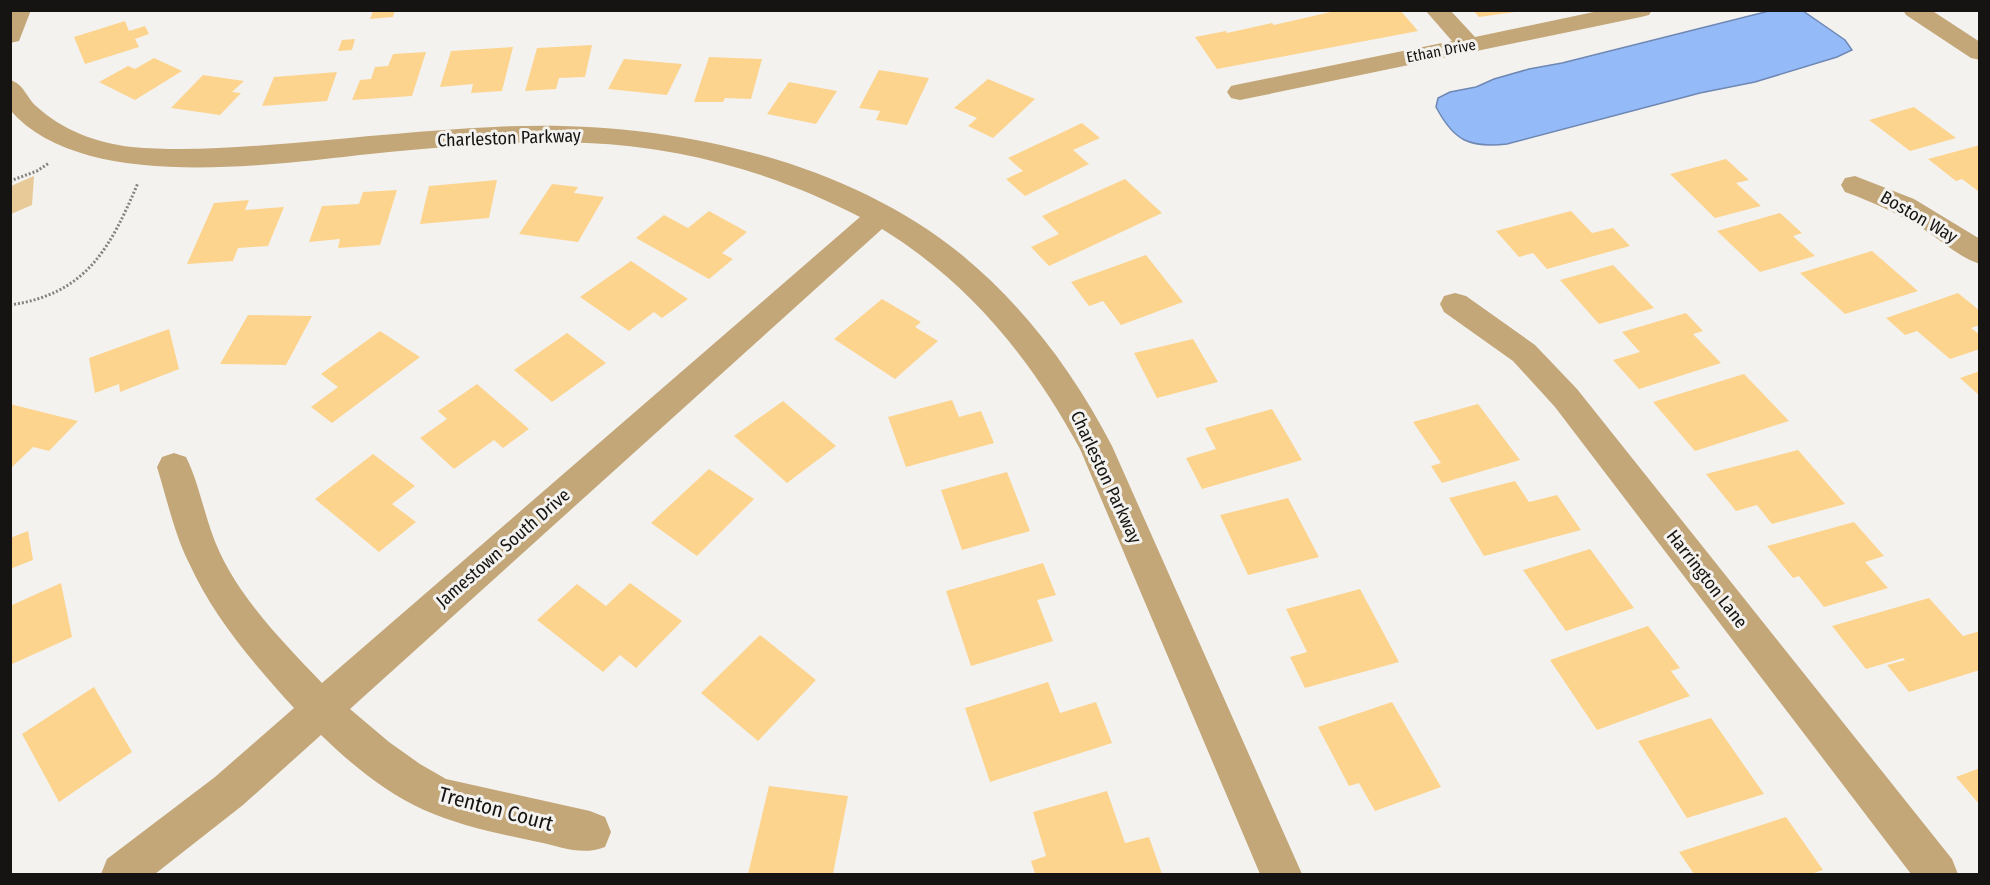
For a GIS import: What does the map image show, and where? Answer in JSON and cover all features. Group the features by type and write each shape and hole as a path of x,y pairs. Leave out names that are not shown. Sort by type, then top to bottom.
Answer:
{"street":[{"path":"10,36 19,10"},
{"path":"1436,10 1469,45"},
{"name":"Ethan Drive","path":"1240,92 1641,10"},
{"path":"1914,10 1980,53"},
{"name":"Charleston Parkway","path":"10,88 19,104 35,120 60,137 100,149 135,156 202,158 521,134 623,137 693,147 813,183 879,216 938,252 978,285 1024,336 1066,394 1095,446 1281,874"},
{"name":"Boston Way","path":"1855,185 1882,194 1929,219 1980,254"},
{"name":"Jamestown South Drive","path":"122,874 229,791 879,216"},
{"name":"Harrington Lane","path":"1455,304 1524,353 1566,398 1937,874"},
{"name":"Trenton Court","path":"174,467 195,535 211,572 237,614 268,652 322,708 385,764 409,781 438,796 496,813 590,832"}],"path":[{"path":"10,181 38,171 49,163"},
{"path":"10,305 50,297 76,280 114,237 140,180"}],"shaded area":[{"path":"34,176 32,205 11,214 11,186"}],"water":[{"path":"1769,11 1803,11 1845,40 1852,50 1837,57 1755,82 1700,93 1507,144 1482,145 1464,140 1449,128 1436,107 1438,98 1450,92 1476,87 1494,79"}],"building":[{"path":"395,10 393,17 370,19 373,11"},
{"path":"1339,10 1400,10 1418,31 1217,69 1195,37 1272,23 1274,25"},
{"path":"1473,10 1515,10 1515,12 1479,17"},
{"path":"125,21 129,31 145,26 149,34 135,39 139,47 85,64 74,37"},
{"path":"355,39 352,50 338,51 342,40"},
{"path":"592,45 585,77 559,78 556,89 525,91 537,48"},
{"path":"513,47 502,91 471,93 473,84 440,87 451,51"},
{"path":"426,52 412,96 352,100 360,80 371,79 375,67 388,66 393,54"},
{"path":"709,57 762,59 751,99 725,98 723,102 694,102"},
{"path":"154,58 182,71 135,100 99,82 128,66 135,69"},
{"path":"624,59 682,64 667,95 608,89"},
{"path":"879,70 929,78 907,125 876,120 880,111 859,108"},
{"path":"337,72 327,101 262,106 274,77"},
{"path":"203,75 244,81 232,92 241,93 220,115 171,108"},
{"path":"988,79 1035,99 993,138 968,126 977,118 954,108"},
{"path":"789,82 837,91 816,124 767,114"},
{"path":"1914,107 1956,138 1910,151 1869,120"},
{"path":"1082,123 1100,138 1073,150 1089,164 1025,196 1006,179 1023,171 1008,158"},
{"path":"1980,145 1978,191 1962,179 1956,181 1928,159"},
{"path":"1726,159 1749,180 1736,183 1761,206 1715,218 1670,174"},
{"path":"1125,179 1162,213 1049,266 1031,247 1059,234 1042,216"},
{"path":"497,180 489,218 420,224 429,186"},
{"path":"552,184 578,187 574,193 604,197 578,242 519,234"},
{"path":"397,190 380,245 338,248 340,239 309,242 322,206 359,204 363,192"},
{"path":"249,200 245,210 284,207 268,246 238,248 233,261 187,264 214,203"},
{"path":"709,211 747,232 722,253 733,259 709,279 636,238 664,215 688,228"},
{"path":"1571,211 1592,233 1613,228 1630,246 1547,269 1533,253 1519,257 1496,231"},
{"path":"1780,213 1802,233 1793,236 1815,256 1760,272 1717,231"},
{"path":"1872,251 1918,291 1845,314 1800,273"},
{"path":"1146,255 1183,302 1121,325 1103,301 1089,306 1071,282"},
{"path":"631,261 688,299 662,318 654,312 629,331 580,297"},
{"path":"1613,265 1654,308 1599,324 1560,280"},
{"path":"1958,293 1980,311 1980,325 1971,328 1980,335 1980,349 1950,359 1917,331 1905,335 1886,318"},
{"path":"882,299 921,322 915,327 938,341 895,379 834,339"},
{"path":"1686,313 1703,331 1693,334 1721,363 1639,389 1613,360 1640,352 1622,332"},
{"path":"248,315 312,316 286,365 220,364"},
{"path":"169,329 179,369 120,392 119,384 95,393 89,358"},
{"path":"380,331 420,357 332,423 311,407 338,387 321,374"},
{"path":"567,333 606,363 552,402 514,370"},
{"path":"1193,339 1218,382 1157,398 1134,353"},
{"path":"1980,371 1980,396 1960,378"},
{"path":"1744,374 1789,421 1695,451 1653,402"},
{"path":"477,384 529,429 503,448 494,440 454,469 420,438 447,419 438,411"},
{"path":"952,400 959,417 981,411 994,443 906,467 888,417"},
{"path":"783,401 836,446 787,483 734,436"},
{"path":"10,404 78,421 49,451 33,447 10,469"},
{"path":"1478,404 1520,460 1442,483 1431,466 1441,463 1413,422"},
{"path":"1272,409 1302,460 1202,489 1186,458 1216,449 1205,428"},
{"path":"1798,450 1845,504 1772,524 1757,505 1736,511 1706,474"},
{"path":"373,454 415,486 392,504 416,522 379,552 315,499"},
{"path":"709,469 754,499 697,556 651,523"},
{"path":"1007,472 1030,531 962,550 941,490"},
{"path":"1515,481 1529,502 1557,495 1581,530 1484,556 1449,498"},
{"path":"1288,498 1319,557 1248,575 1220,515"},
{"path":"1854,522 1884,556 1865,562 1888,588 1824,607 1799,576 1793,578 1767,546"},
{"path":"28,531 33,560 10,569 10,538"},
{"path":"1590,549 1634,608 1566,631 1523,570"},
{"path":"1043,563 1056,595 1037,600 1053,641 971,666 946,591"},
{"path":"61,583 72,637 10,665 10,606"},
{"path":"630,583 682,621 636,668 620,655 603,672 537,620 577,584 606,606"},
{"path":"1360,589 1399,662 1305,688 1290,657 1307,652 1286,609"},
{"path":"1929,598 1963,636 1980,631 1980,670 1909,692 1887,665 1905,660 1903,658 1866,669 1832,626"},
{"path":"1648,626 1680,668 1671,671 1690,696 1597,730 1550,660"},
{"path":"760,635 816,680 758,741 701,693"},
{"path":"1048,682 1060,713 1096,702 1112,743 990,782 965,708"},
{"path":"94,687 132,752 59,802 22,734"},
{"path":"1392,702 1441,787 1375,811 1359,783 1349,786 1318,727"},
{"path":"1711,718 1764,794 1687,818 1638,741"},
{"path":"1980,768 1980,805 1956,777"},
{"path":"769,786 848,796 833,874 748,874"},
{"path":"1107,791 1125,843 1149,837 1162,874 1035,874 1031,861 1046,856 1033,812"},
{"path":"1786,817 1823,870 1811,874 1694,874 1679,852"}]}
